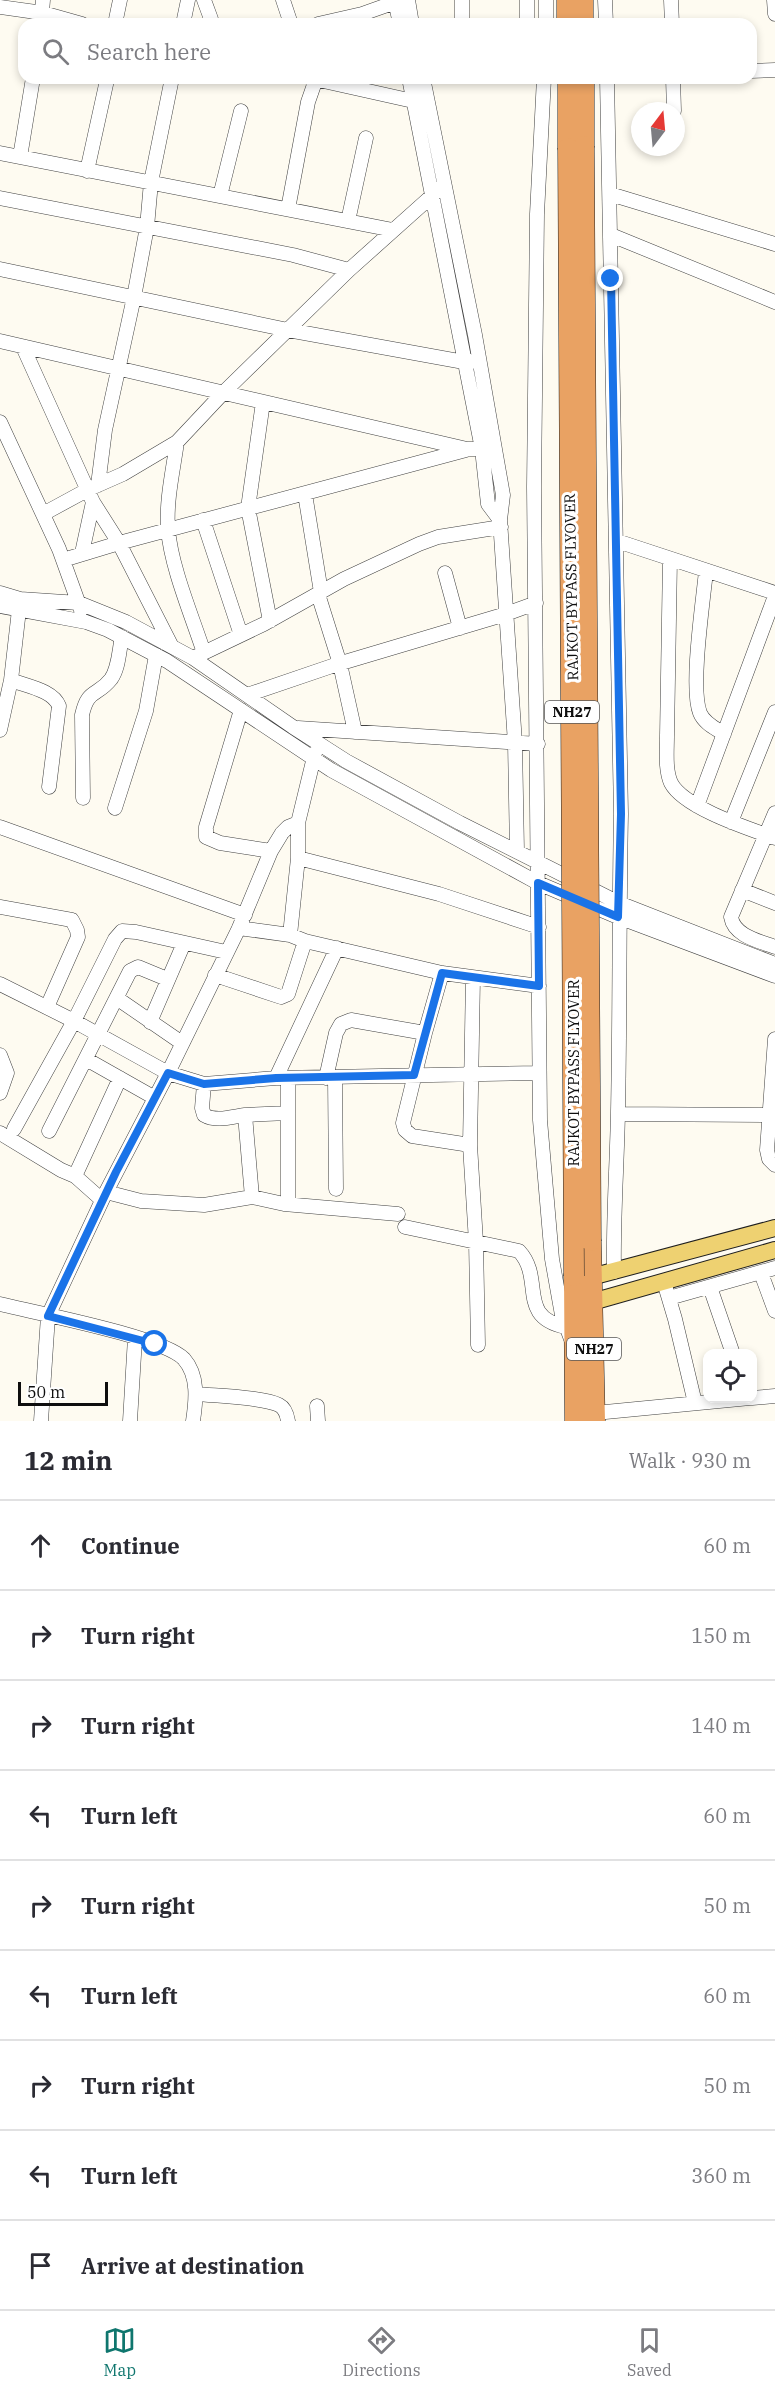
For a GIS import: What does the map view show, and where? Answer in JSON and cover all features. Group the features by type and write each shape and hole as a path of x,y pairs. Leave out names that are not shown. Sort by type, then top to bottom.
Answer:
{"highway":[{"path":"567,0 567,18"},
{"path":"583,0 583,18"},
{"name":"RAJKOT BYPASS FLYOVER","path":"569,84 576,147 591,1241 583,1277 575,1349"},
{"name":"RAJKOT BYPASS FLYOVER","path":"583,84 576,147 583,1277"},
{"name":"NH27","path":"583,1277 592,1302 595,1417"},
{"name":"NH27","path":"575,1349 575,1421"}],"main road":[{"path":"583,1277 615,1272 775,1228"},
{"path":"592,1302 775,1250"}],"street":[{"path":"117,18 120,0"},
{"path":"184,18 188,0"},
{"path":"204,0 211,18"},
{"path":"283,0 289,18"},
{"path":"357,0 362,14"},
{"path":"462,0 462,18"},
{"path":"527,0 527,18"},
{"path":"546,0 546,18"},
{"path":"605,0 606,18"},
{"path":"671,0 672,18"},
{"path":"774,0 775,14"},
{"path":"344,18 400,1"},
{"path":"400,1 400,18"},
{"path":"400,1 409,18"},
{"path":"0,7 43,12 62,18"},
{"path":"757,71 775,70"},
{"path":"20,157 32,84"},
{"path":"87,171 106,84"},
{"path":"82,553 105,430 134,297 147,227 151,182 171,84"},
{"path":"288,209 312,84"},
{"path":"338,84 420,100"},
{"path":"412,84 420,100 444,185 479,361 481,449"},
{"path":"422,84 420,100 432,195 481,449 487,500 490,509 500,523 514,742 516,851"},
{"path":"544,84 537,214 534,487 540,1120 552,1259 562,1315 575,1349"},
{"path":"607,84 621,814 618,917 618,1114 613,1226 615,1272"},
{"path":"673,84 674,102"},
{"path":"220,196 241,111"},
{"path":"348,221 366,138"},
{"path":"0,153 393,230"},
{"path":"42,514 93,492 177,442 223,393 349,270 444,185"},
{"path":"610,194 775,244"},
{"path":"0,198 293,255 349,270"},
{"path":"610,235 775,302"},
{"path":"0,269 288,330 464,362 479,361"},
{"path":"0,341 263,402 481,449"},
{"path":"23,347 93,492 171,645"},
{"path":"263,402 248,508 270,621"},
{"path":"0,422 63,560 86,622"},
{"path":"177,442 168,508 168,530 198,656"},
{"path":"63,560 248,508 481,449"},
{"path":"305,494 320,593 340,663 355,732"},
{"path":"203,520 241,635"},
{"path":"198,656 419,544 438,537 500,523"},
{"path":"617,541 775,594 697,806"},
{"path":"670,559 667,765 672,784 680,794 697,806 771,837"},
{"path":"706,571 697,683 698,704 701,716 724,734"},
{"path":"446,573 460,628"},
{"path":"1,600 86,622 122,637 241,710 314,759 538,883 618,917 775,976"},
{"path":"20,604 79,603 198,656 247,694 316,742 460,824 619,903 775,964"},
{"path":"247,694 536,603"},
{"path":"0,728 11,680 20,604"},
{"path":"83,798 82,715 84,705 89,696 110,681 115,672 122,637"},
{"path":"115,807 146,711 156,656"},
{"path":"11,680 57,699 59,706 49,787"},
{"path":"241,710 206,827 206,837 220,843 271,851"},
{"path":"731,822 775,712"},
{"path":"293,727 538,744"},
{"path":"290,935 298,858 298,823 316,742"},
{"path":"775,813 771,837 742,890 731,917 732,925 746,935 775,947"},
{"path":"41,1421 48,1316 102,1200 168,1073 242,921 271,851 282,833 288,827 298,823"},
{"path":"0,827 242,921 305,941 442,973 539,986"},
{"path":"298,858 439,894 539,927"},
{"path":"742,890 775,903"},
{"path":"0,907 72,920 77,930 78,937 47,1007"},
{"path":"226,952 122,931 115,939 74,1021 7,1131 61,1170 75,1176 102,1200 204,1205 252,1197 288,1204 398,1214"},
{"path":"215,975 281,997 288,994 292,986 305,941"},
{"path":"150,1022 184,943"},
{"path":"288,1204 288,1113 282,1078 337,948"},
{"path":"49,1131 134,968 145,969 167,980"},
{"path":"442,973 404,1114 405,1130 412,1136 470,1145"},
{"path":"473,978 470,1145 476,1242 478,1345"},
{"path":"0,984 99,1034 168,1073 204,1084 282,1078 539,1073"},
{"path":"118,999 182,1043"},
{"path":"336,1189 331,1077 336,1033 341,1024 351,1020 425,1033"},
{"path":"775,1048 768,1114 767,1150 769,1159 775,1165"},
{"path":"0,1055 7,1073 0,1093"},
{"path":"86,1059 155,1098"},
{"path":"75,1176 120,1078"},
{"path":"204,1084 202,1108 204,1115 210,1119 288,1113"},
{"path":"618,1114 768,1114"},
{"path":"245,1115 252,1197"},
{"path":"405,1227 519,1251 525,1257 536,1307 541,1317 551,1324 566,1327"},
{"path":"669,1298 775,1268"},
{"path":"761,1273 775,1311"},
{"path":"664,1282 695,1403"},
{"path":"710,1287 732,1349"},
{"path":"0,1304 135,1338 171,1350 185,1360 191,1372 197,1394 193,1421"},
{"path":"130,1421 135,1338"},
{"path":"197,1394 269,1402 281,1406 287,1414 288,1421"},
{"path":"757,1398 775,1396"},
{"path":"595,1417 703,1402"},
{"path":"317,1406 318,1421"}],"route":[{"path":"155,1344 48,1316 126,1151 168,1073 204,1084 276,1078 414,1075 442,973 539,986 538,883 618,917 621,814 611,279"}]}
